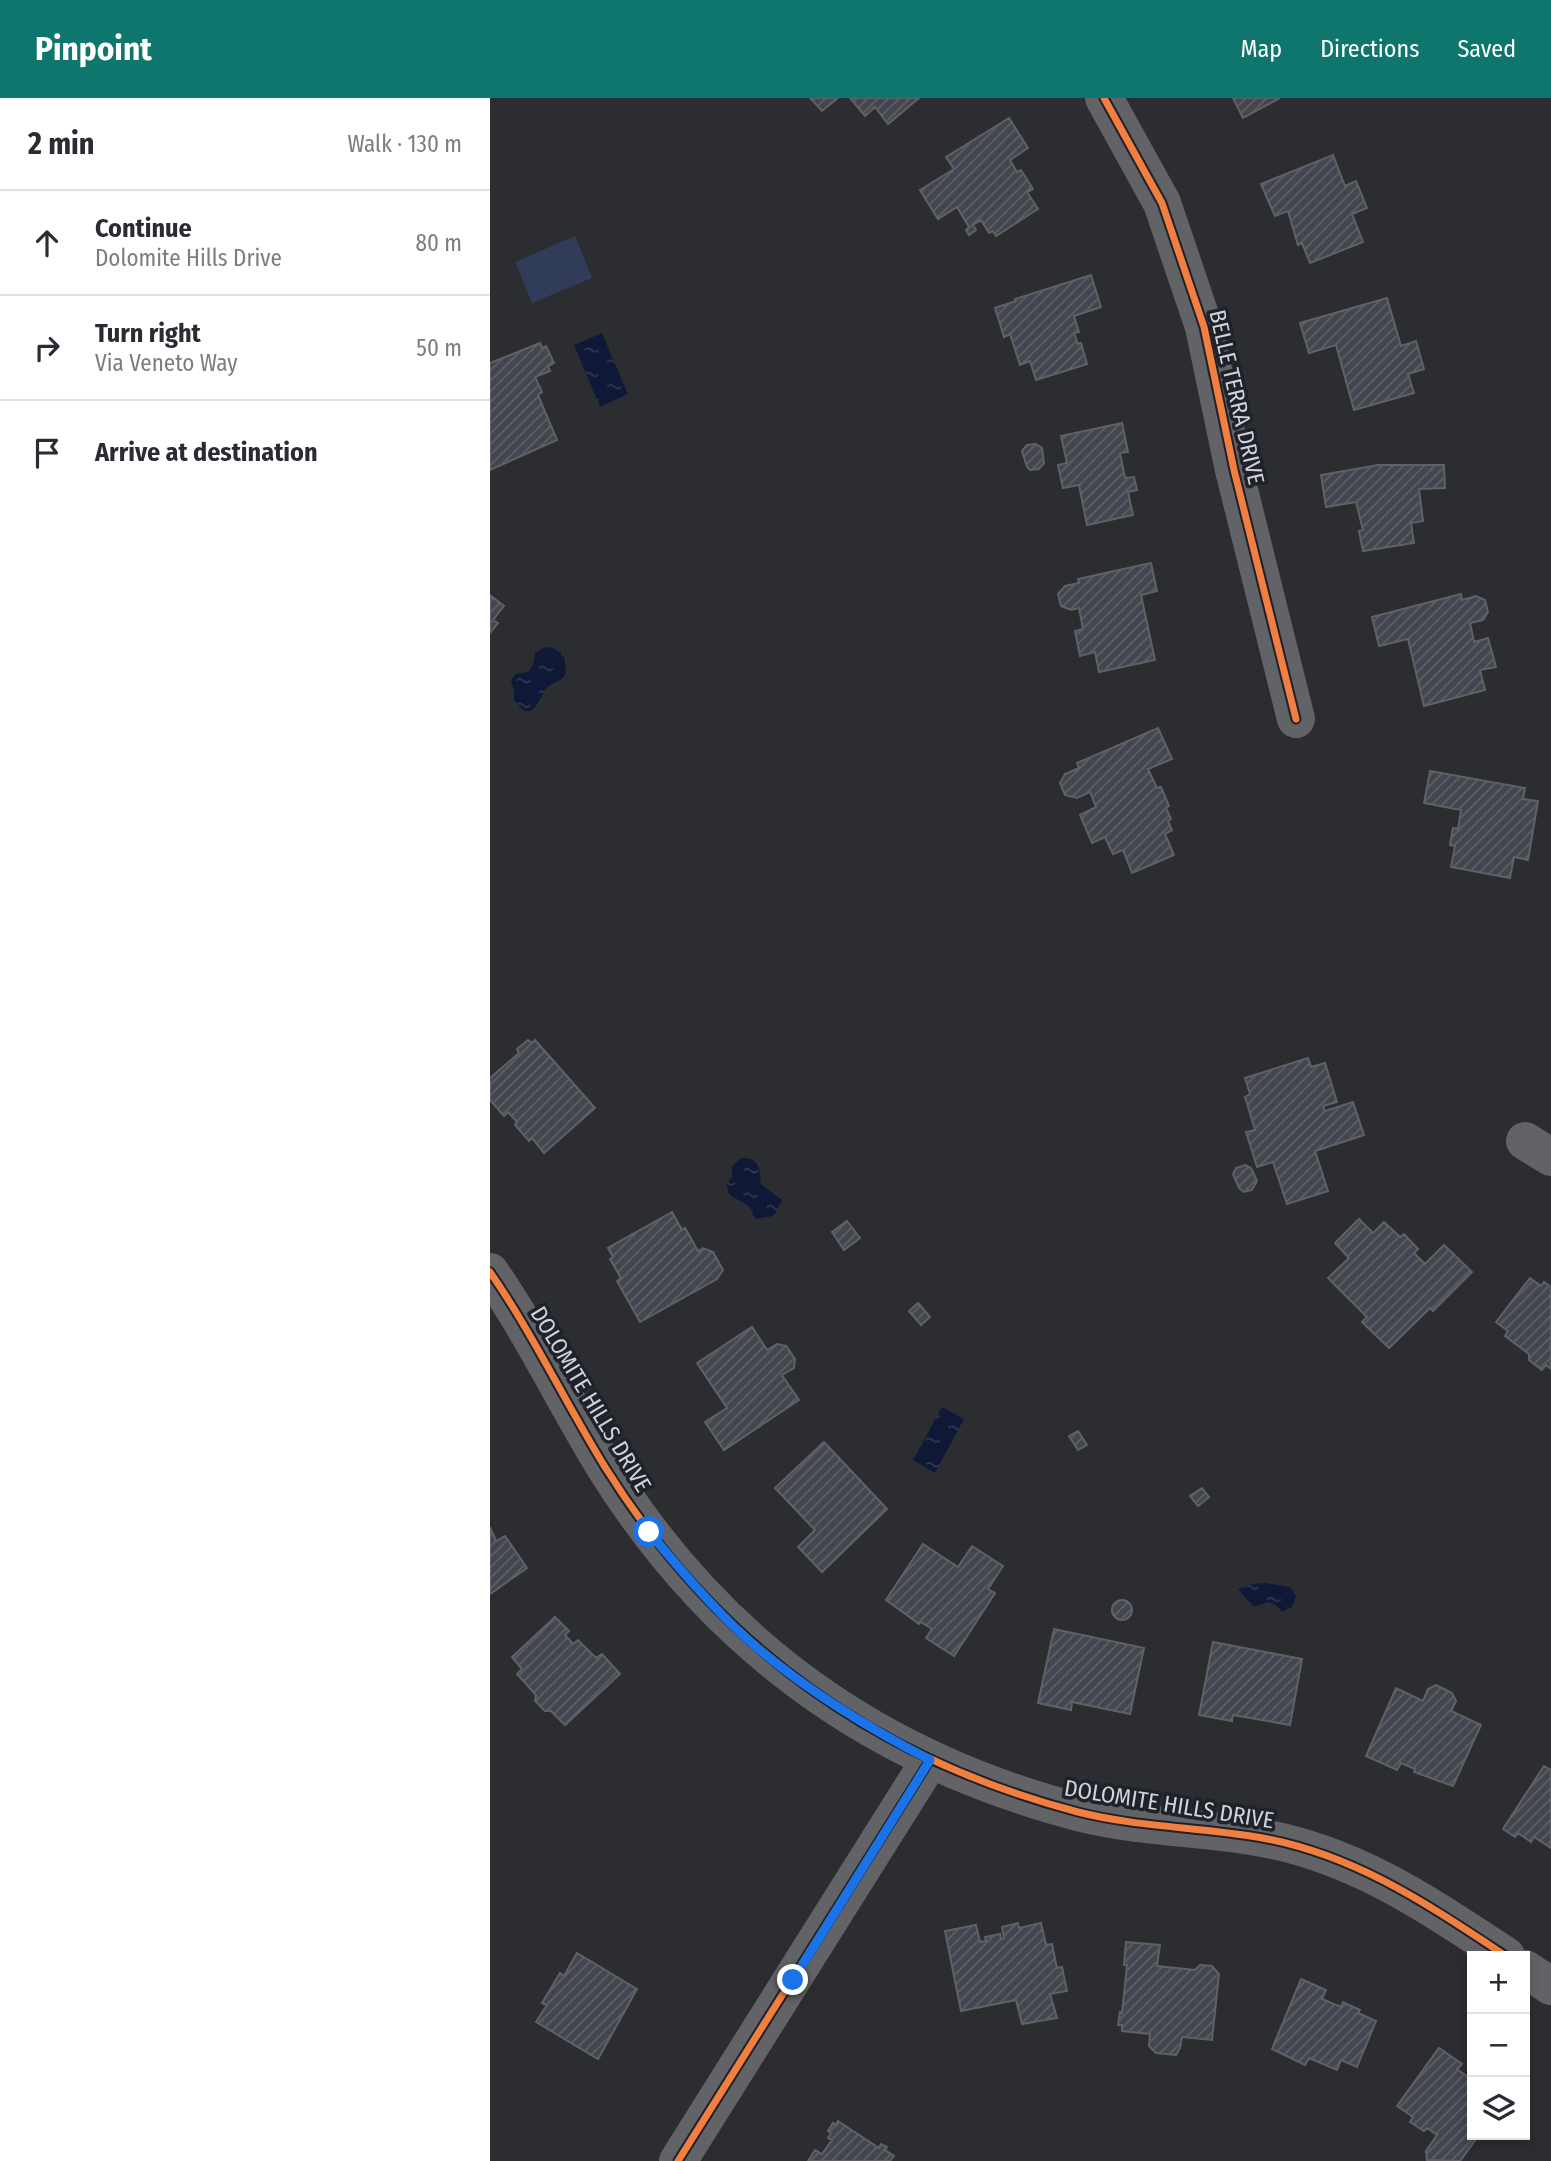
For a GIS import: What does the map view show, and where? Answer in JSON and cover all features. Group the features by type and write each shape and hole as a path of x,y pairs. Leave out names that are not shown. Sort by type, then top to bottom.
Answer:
{"street":[{"name":"BELLE TERRA DRIVE","path":"1104,98 1162,203 1204,327 1231,459 1296,719"},
{"name":"DOLOMITE HILLS DRIVE","path":"490,1272 521,1317 605,1466 649,1532 700,1592 747,1638 797,1680 863,1724 930,1760 1006,1791 1082,1813 1160,1827 1258,1837 1317,1851 1376,1875 1426,1903 1498,1951"},
{"path":"678,2161 930,1760"},
{"path":"1530,1972 1551,1986"}],"shaded area":[{"path":"575,236 592,278 532,303 515,262"}],"water":[{"path":"602,333 628,394 600,407 574,345"},
{"path":"545,647 553,648 564,655 565,674 545,690 532,710 527,711 514,700 511,680 516,674 528,672 533,665 535,653"},
{"path":"742,1158 756,1162 761,1184 782,1200 773,1216 756,1219 750,1207 730,1194 727,1183 732,1177 732,1166"},
{"path":"942,1407 964,1419 935,1473 913,1460"},
{"path":"1266,1583 1290,1587 1296,1596 1292,1607 1282,1612 1272,1603 1254,1607 1238,1589"}],"building":[{"path":"810,98 838,98 822,111"},
{"path":"850,98 919,98 888,124 875,107 865,116"},
{"path":"1233,98 1280,98 1243,118"},
{"path":"1009,118 1028,148 1010,160 1017,172 1021,170 1033,189 1027,192 1038,209 996,236 993,231 989,233 981,220 973,225 976,230 969,235 966,230 969,227 957,207 938,219 920,190 954,169 946,157"},
{"path":"1333,155 1345,186 1356,181 1367,208 1352,214 1363,242 1310,263 1302,243 1298,245 1288,211 1275,216 1261,184"},
{"path":"1091,275 1101,307 1074,316 1079,332 1074,333 1078,344 1081,343 1087,364 1036,380 1030,361 1020,365 1010,334 1004,337 995,308"},
{"path":"1387,298 1401,346 1416,341 1424,369 1408,374 1414,393 1354,410 1336,345 1309,353 1300,323"},
{"path":"540,343 542,348 546,346 554,363 548,366 550,371 535,377 542,392 538,395 557,440 490,470 490,363"},
{"path":"1122,423 1128,452 1120,453 1125,478 1134,477 1137,490 1128,492 1133,515 1087,525 1079,485 1063,488 1058,465 1067,463 1061,436"},
{"path":"1036,444 1042,448 1044,463 1039,469 1030,470 1022,451 1027,445"},
{"path":"1378,465 1444,465 1445,488 1419,489 1423,521 1411,523 1414,543 1363,551 1359,531 1363,530 1356,502 1326,507 1321,475"},
{"path":"1151,563 1157,591 1141,595 1155,660 1099,672 1095,652 1080,656 1075,631 1083,629 1079,608 1071,610 1061,606 1058,594 1065,586 1079,583 1078,579"},
{"path":"1461,594 1462,600 1476,596 1485,600 1488,612 1483,620 1470,623 1474,642 1488,638 1496,667 1480,670 1485,690 1424,706 1408,639 1379,646 1372,617"},
{"path":"490,595 504,606 493,620 498,623 490,633"},
{"path":"1158,728 1172,759 1148,769 1157,788 1161,787 1169,806 1166,808 1172,830 1165,834 1174,855 1132,873 1123,850 1113,854 1105,837 1092,843 1080,815 1096,807 1090,792 1077,798 1065,795 1060,783 1065,774 1079,768 1077,763"},
{"path":"1430,771 1525,788 1523,799 1538,801 1528,860 1514,857 1510,878 1451,867 1455,846 1450,845 1453,828 1458,829 1461,810 1424,803"},
{"path":"528,1040 532,1043 535,1040 595,1108 544,1153 532,1138 529,1141 508,1112 504,1116 490,1100 490,1078 519,1053 517,1049"},
{"path":"1308,1058 1311,1067 1325,1063 1337,1102 1323,1106 1325,1111 1353,1102 1364,1135 1315,1151 1328,1191 1287,1204 1273,1162 1257,1167 1246,1132 1255,1130 1245,1097 1250,1094 1245,1078"},
{"path":"1245,1165 1251,1168 1257,1181 1252,1190 1244,1192 1239,1188 1233,1174 1236,1168"},
{"path":"672,1212 698,1251 703,1248 713,1252 723,1270 717,1279 640,1322 617,1281 621,1278 610,1259 613,1257 608,1248"},
{"path":"1359,1219 1373,1233 1384,1222 1400,1237 1404,1234 1418,1249 1414,1253 1425,1264 1444,1245 1472,1272 1433,1311 1430,1308 1389,1348 1362,1322 1367,1317 1328,1278 1349,1258 1335,1243"},
{"path":"847,1221 860,1238 844,1250 832,1232"},
{"path":"1530,1278 1541,1286 1544,1282 1551,1287 1551,1369 1546,1365 1542,1370 1529,1360 1529,1354 1505,1336 1508,1331 1496,1322"},
{"path":"918,1303 930,1317 921,1325 909,1311"},
{"path":"752,1327 767,1350 777,1344 786,1346 795,1359 794,1368 782,1375 799,1400 724,1450 705,1422 727,1408 697,1363"},
{"path":"1078,1431 1087,1445 1078,1450 1069,1436"},
{"path":"824,1442 887,1509 822,1572 798,1547 815,1530 775,1488"},
{"path":"1202,1488 1209,1497 1198,1506 1190,1496"},
{"path":"490,1527 496,1541 505,1536 527,1568 490,1594"},
{"path":"923,1544 958,1567 972,1546 1003,1566 988,1589 995,1593 954,1656 926,1638 932,1629 921,1622 919,1624 886,1600"},
{"path":"1118,1600 1126,1600 1132,1610 1126,1620 1118,1620 1112,1614 1112,1606"},
{"path":"555,1617 569,1631 565,1635 573,1644 578,1640 596,1658 602,1654 620,1674 565,1725 551,1711 545,1711 535,1701 536,1695 517,1674 522,1669 512,1657"},
{"path":"1054,1629 1144,1648 1130,1714 1072,1702 1071,1710 1038,1703"},
{"path":"1213,1642 1302,1659 1290,1725 1233,1715 1232,1721 1199,1715"},
{"path":"1436,1685 1452,1693 1456,1701 1451,1711 1481,1725 1453,1786 1414,1772 1415,1769 1401,1763 1397,1770 1366,1756 1396,1688 1423,1701 1428,1689"},
{"path":"1544,1766 1551,1770 1551,1848 1534,1837 1531,1842 1518,1833 1515,1837 1503,1829"},
{"path":"1018,1923 1019,1928 1041,1923 1046,1945 1052,1944 1057,1968 1062,1967 1067,1991 1050,1994 1057,2018 1022,2024 1016,2000 961,2011 945,1931 976,1925 980,1942 986,1941 985,1937 1000,1934 1001,1939 1004,1938 1002,1927"},
{"path":"1126,1942 1160,1945 1157,1966 1195,1970 1200,1965 1212,1966 1219,1974 1212,2040 1182,2037 1176,2055 1156,2053 1149,2046 1150,2034 1122,2031 1122,2025 1118,2025 1120,2012 1122,2013 1127,1965 1124,1965"},
{"path":"577,1953 637,1989 598,2059 536,2022 547,2005 542,2003 560,1973 564,1976"},
{"path":"1301,1979 1326,1990 1322,1999 1341,2007 1343,2002 1376,2021 1357,2067 1341,2060 1337,2070 1309,2058 1305,2065 1272,2049"},
{"path":"1439,2048 1462,2064 1457,2069 1467,2076 1467,2140 1475,2140 1460,2161 1427,2160 1426,2151 1437,2135 1410,2122 1413,2117 1397,2106"},
{"path":"838,2121 879,2148 881,2144 887,2147 885,2150 894,2156 890,2161 808,2161 815,2150 822,2154 832,2140 828,2138 831,2133 828,2131 833,2123 836,2125"}],"cycle path":[{"path":"1104,98 1162,203 1204,327 1234,470 1296,719"},
{"path":"490,1272 520,1319 590,1443 649,1531 697,1589 750,1640 807,1686 869,1726 934,1761 1004,1789 1100,1817 1257,1837 1325,1855 1388,1883 1498,1951"},
{"path":"678,2161 930,1760"}],"route":[{"path":"649,1532 700,1592 747,1638 797,1680 863,1724 930,1760 793,1980"}]}
